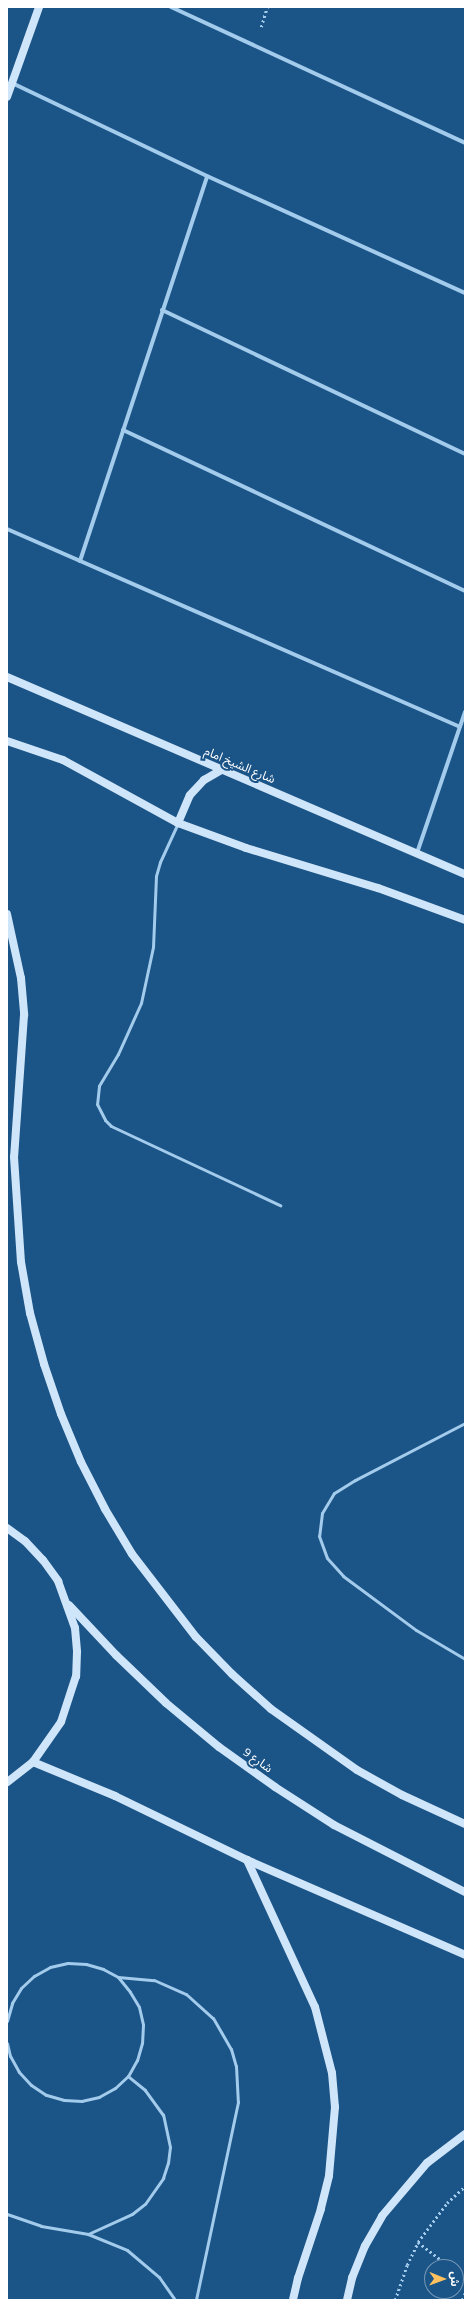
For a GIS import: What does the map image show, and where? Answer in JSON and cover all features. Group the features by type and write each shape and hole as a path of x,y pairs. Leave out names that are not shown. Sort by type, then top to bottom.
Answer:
{"main road":[{"path":"7,97 39,7"},
{"name":"شارع الشيخ امام","path":"7,677 465,874"},
{"path":"7,741 63,760 178,823 246,848 378,888 465,920"},
{"path":"178,823 190,795 204,780 221,770"},
{"path":"7,914 21,978 24,1015 14,1157 16,1210 30,1313 61,1414 105,1509 150,1578 196,1636 266,1704 313,1741 356,1770 402,1796 465,1824"},
{"path":"7,1528 25,1541 43,1560 58,1581 68,1605 75,1628 76,1676 61,1722 33,1762 7,1782"},
{"name":"شارع 9","path":"68,1605 116,1655 166,1703 263,1778 334,1825 465,1892"},
{"path":"33,1762 122,1799 247,1860 465,1955"},
{"path":"247,1860 315,2007 332,2073 335,2107 329,2176 321,2209 298,2278 293,2300"},
{"path":"347,2300 352,2278 365,2246 382,2216 428,2163 465,2134"}],"street":[{"path":"171,7 465,143"},
{"path":"12,83 207,176 465,293"},
{"path":"80,561 207,176"},
{"path":"162,310 465,454"},
{"path":"123,430 465,591"},
{"path":"7,529 460,727"},
{"path":"417,853 465,712"}],"lane":[{"path":"178,823 160,862 156,876 153,947 141,1003 118,1054 99,1086 97,1104 105,1120 112,1126 280,1205"},
{"path":"465,1423 355,1480 334,1493 322,1513 319,1536 327,1558 343,1576 416,1630 465,1659"},
{"path":"7,2020 12,2003 21,1988 34,1976 50,1967 68,1963 86,1964 103,1969 118,1977 130,1992 139,2007 143,2025 142,2043 137,2060 128,2076 115,2088 99,2097 82,2101 64,2100 46,2095 31,2085 19,2072 10,2056 7,2043"},
{"path":"118,1977 154,1980 186,1994 201,2005 220,2028 231,2049 236,2066 238,2102 196,2300"},
{"path":"88,2234 132,2214 145,2204 164,2178 168,2163 170,2147 164,2115 145,2090 128,2076"},
{"path":"7,2214 41,2226 88,2234 127,2250 144,2262 159,2277 175,2300"}],"path":[{"path":"395,2300 406,2265 418,2242 447,2203 465,2186"},
{"path":"418,2242 440,2259"},
{"path":"462,2300 465,2293"}]}
